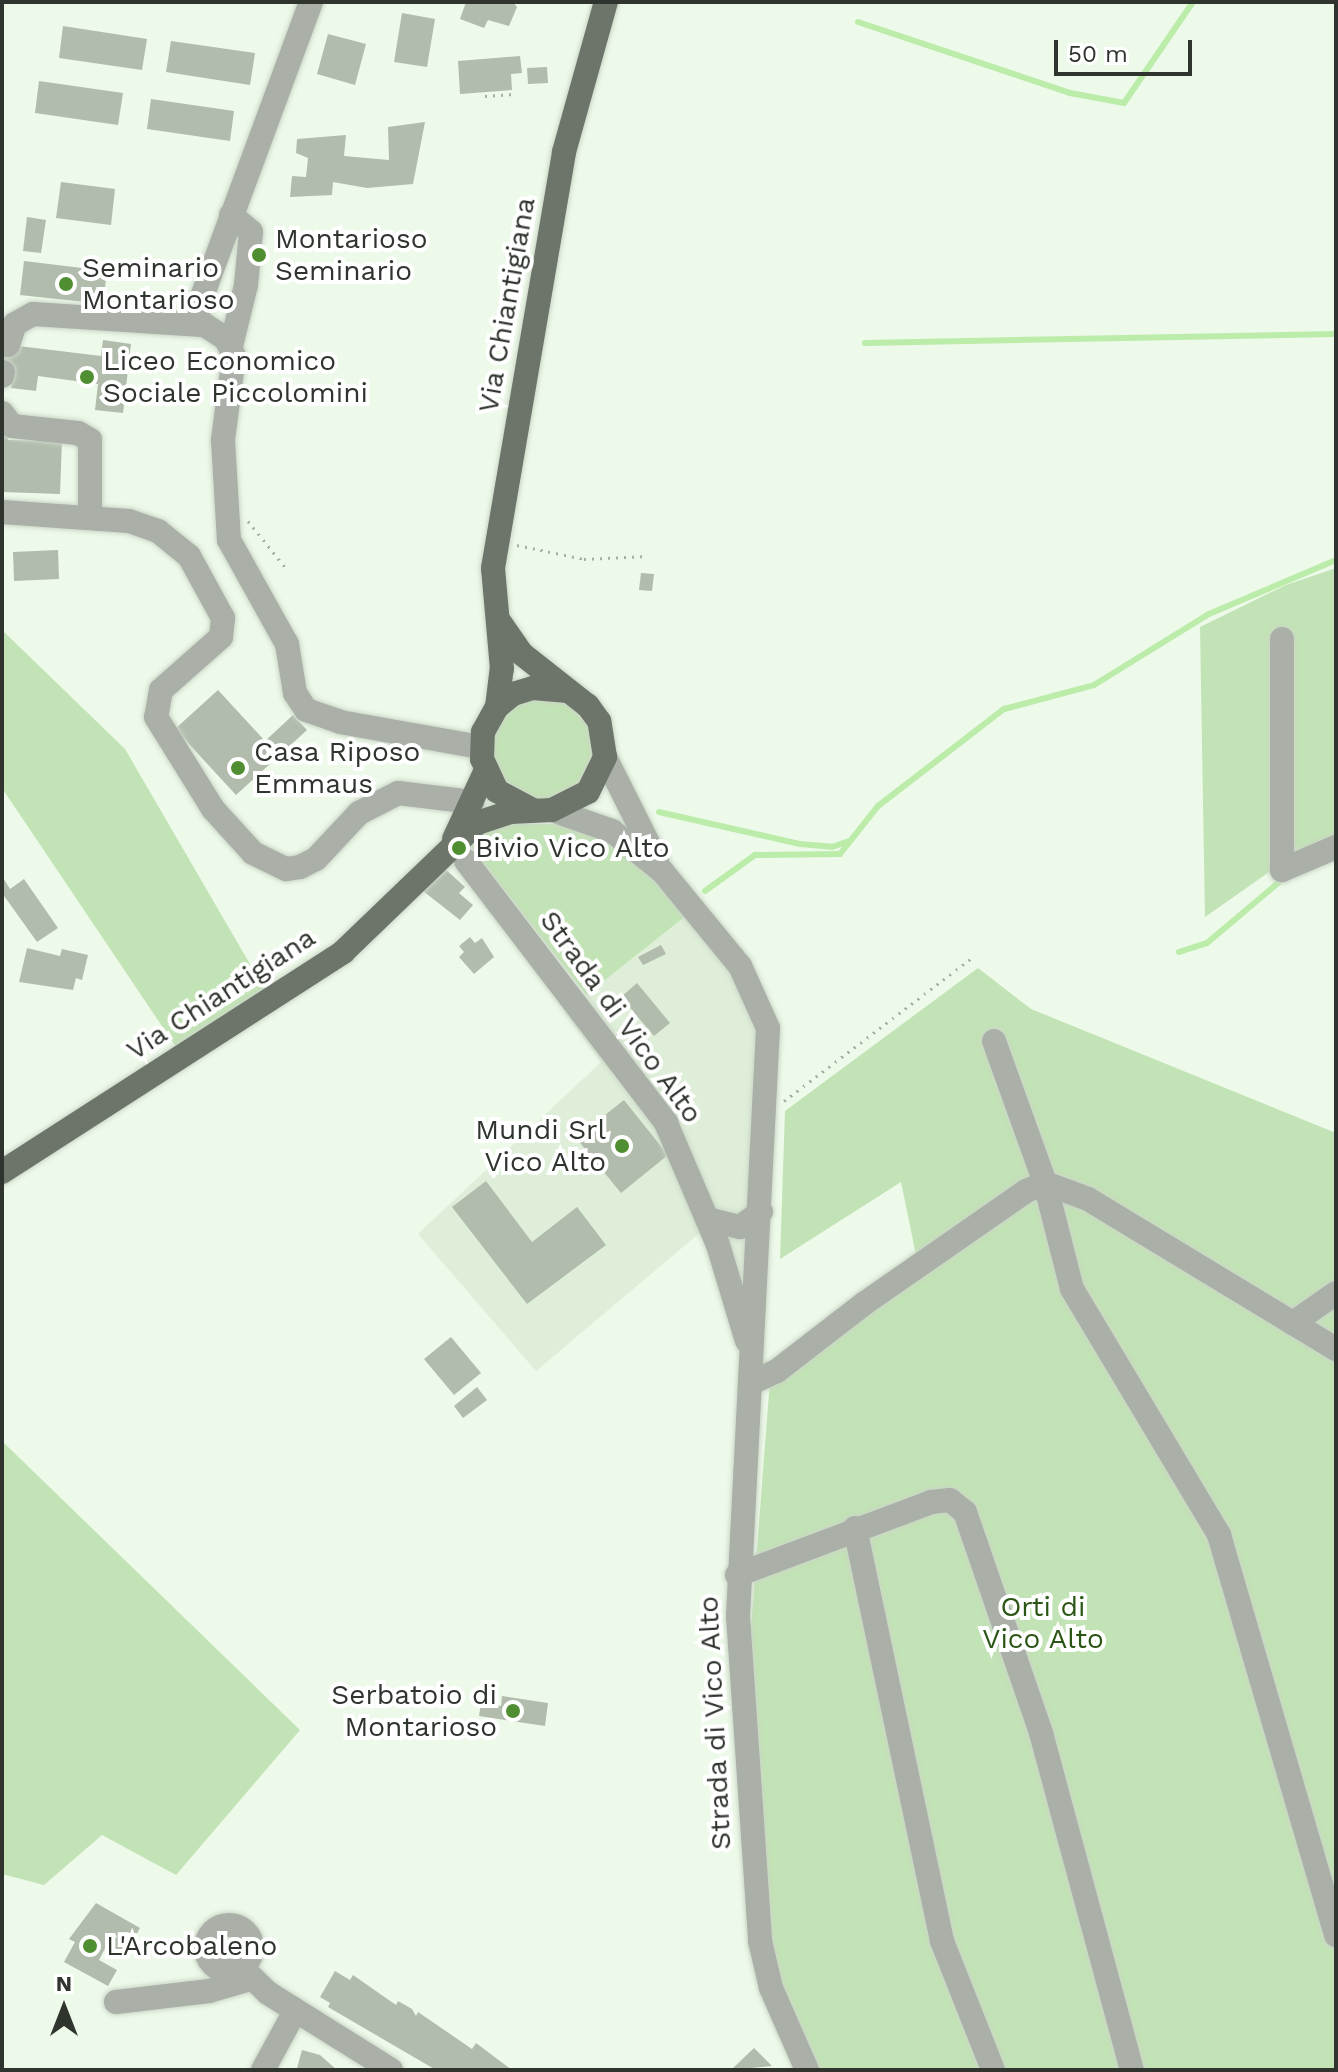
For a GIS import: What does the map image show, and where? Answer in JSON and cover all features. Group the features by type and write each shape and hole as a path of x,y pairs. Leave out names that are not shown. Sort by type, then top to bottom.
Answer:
{"main road":[{"name":"Via Chiantigiana","path":"481,747 497,707 502,679 499,621 492,588 497,540 564,152 606,2"},
{"name":"Via Chiantigiana","path":"2,1172 334,958 459,851 487,818 544,810 588,792 605,757 599,721 574,695 529,660 499,621"},
{"path":"497,707 533,688 574,695"},
{"path":"481,747 485,772 514,804 544,810"},
{"name":"Via Chiantigiana","path":"459,851 472,802 485,772"}],"street":[{"path":"202,325 198,305 311,2"},
{"path":"231,215 251,232 246,285 231,346 234,364 224,426 225,500 231,545 287,644 295,693 306,710 340,722 481,747"},
{"path":"8,345 15,324 33,314 202,325 231,346"},
{"path":"2,413 12,426 78,433 90,440 90,514"},
{"path":"2,512 90,514 158,531 189,556 223,618 221,637 161,690 156,717 179,762 213,809 253,853 286,869 300,867 316,859 372,803 398,793 472,802"},
{"path":"1282,639 1282,870 1336,847"},
{"name":"Strada di Vico Alto","path":"605,757 662,871"},
{"name":"Strada di Vico Alto","path":"544,810 612,831 662,871 731,954 761,1002 770,1042 737,1575 758,1927 771,1988 807,2070"},
{"name":"Strada di Vico Alto","path":"459,851 657,1108 688,1165 718,1245 751,1373"},
{"path":"994,1041 1045,1183 1066,1272 1083,1312 1219,1535 1336,1935"},
{"path":"751,1373 777,1371 865,1303 1026,1191 1045,1183 1088,1199 1336,1349"},
{"path":"707,1219 740,1227 761,1212"},
{"path":"718,1245 759,1257"},
{"path":"1293,1323 1336,1293"},
{"path":"737,1575 855,1528 939,1500 955,1502 965,1512 1045,1747 1132,2070"},
{"path":"855,1528 942,1941 993,2070"},
{"path":"116,2002 209,1991 246,1973 295,2011 381,2068"},
{"path":"263,2070 295,2011"}],"path":[{"path":"485,96 512,94"},
{"path":"225,500 285,567"},
{"path":"497,540 584,559 648,556"},
{"path":"767,1111 974,956"}],"shaded area":[{"path":"687,915 737,978 758,1024 742,1366 734,1321 702,1231 536,1371 418,1234 601,1062 564,1012"}],"green space":[{"path":"1336,568 1336,839 1272,870 1205,917 1200,627 1286,585"},
{"path":"2,630 125,749 265,990 176,1047 2,788"},
{"path":"543,698 562,702 579,713 590,730 594,749 590,768 579,785 562,796 543,800 524,796 507,785 496,768 492,749 496,730 507,713 524,702"},
{"path":"512,823 581,825 616,840 687,915 586,995 467,842 486,829"},
{"name":"Orti di Vico Alto","path":"978,968 1031,1009 1336,1133 1336,2070 817,2070 784,1995 771,1939 749,1653 771,1367 917,1260 901,1182 780,1259 785,1111"},
{"path":"2,1441 300,1730 176,1875 102,1835 44,1885 2,1874"}],"building":[{"path":"466,2 513,2 517,7 509,26 488,20 484,28 460,19"},
{"path":"402,13 435,19 427,67 394,62"},
{"path":"63,26 147,39 142,70 59,58"},
{"path":"328,34 366,44 355,85 317,74"},
{"path":"171,41 255,53 250,85 166,72"},
{"path":"520,56 522,73 511,74 512,90 460,94 458,61"},
{"path":"547,67 548,83 528,84 527,68"},
{"path":"39,81 123,93 118,125 35,113"},
{"path":"151,99 234,111 230,141 147,129"},
{"path":"425,122 413,184 367,188 333,182 332,195 290,197 292,176 306,177 308,158 296,153 297,139 346,135 344,156 389,160 388,127"},
{"path":"61,182 115,189 111,225 56,218"},
{"path":"27,217 46,220 41,253 23,251"},
{"path":"24,261 107,271 103,304 20,295"},
{"name":"Liceo Economico Sociale Piccolomini","path":"103,340 131,344 123,413 95,410 98,384 38,376 36,391 11,388 13,373 2,372 2,344 101,356"},
{"path":"2,431 8,431 8,440 62,441 60,494 2,492"},
{"path":"58,550 59,579 14,581 13,552"},
{"path":"641,573 654,574 652,591 639,590"},
{"name":"Casa Riposo Emmaus","path":"218,690 265,741 293,715 307,730 236,795 175,729"},
{"path":"444,868 465,887 459,893 473,905 460,920 423,891"},
{"path":"2,876 10,889 24,879 58,928 37,942 2,893"},
{"path":"470,937 475,943 482,938 494,957 474,974 459,957 464,952 459,946"},
{"path":"661,945 666,954 643,965 638,957"},
{"path":"27,948 60,956 62,949 88,955 82,980 76,978 73,990 19,982"},
{"path":"637,983 670,1023 654,1036 621,997"},
{"name":"Mundi Srl Vico Alto","path":"624,1100 668,1155 621,1193 576,1138"},
{"path":"486,1181 532,1242 577,1207 606,1245 527,1304 452,1207"},
{"path":"451,1337 481,1373 454,1395 424,1359"},
{"path":"477,1387 487,1400 463,1418 454,1406"},
{"name":"Serbatoio di Montarioso","path":"502,1696 548,1703 545,1726 479,1716 481,1703 501,1706"},
{"name":"L'Arcobaleno","path":"96,1903 140,1928 124,1957 109,1949 117,1936 113,1933 99,1960 117,1970 108,1986 64,1962 75,1942 69,1939"},
{"path":"335,1971 350,1980 353,1975 396,2005 398,2001 412,2009 416,2016 418,2012 472,2049 476,2043 512,2070 436,2070 328,2007 330,2003 320,1997"},
{"path":"754,2048 772,2066 731,2070"},
{"path":"302,2050 320,2055 337,2070 297,2068"}],"waterway":[{"path":"858,22 1070,93 1124,103 1193,2"},
{"path":"865,343 1336,334"},
{"path":"705,891 755,855 840,854 878,806 1004,709 1094,685 1209,614 1336,560"},
{"path":"659,812 800,844 832,847 849,841"},
{"path":"1179,952 1207,943 1285,877"}],"place":[{"name":"Montarioso Seminario","path":"259,255"},
{"name":"Seminario Montarioso","path":"66,284"},
{"name":"Liceo Economico Sociale Piccolomini","path":"87,377"},
{"name":"Casa Riposo Emmaus","path":"238,768"},
{"name":"Bivio Vico Alto","path":"459,848"},
{"name":"Mundi Srl Vico Alto","path":"622,1146"},
{"name":"Serbatoio di Montarioso","path":"513,1711"},
{"name":"L'Arcobaleno","path":"90,1946"}]}
